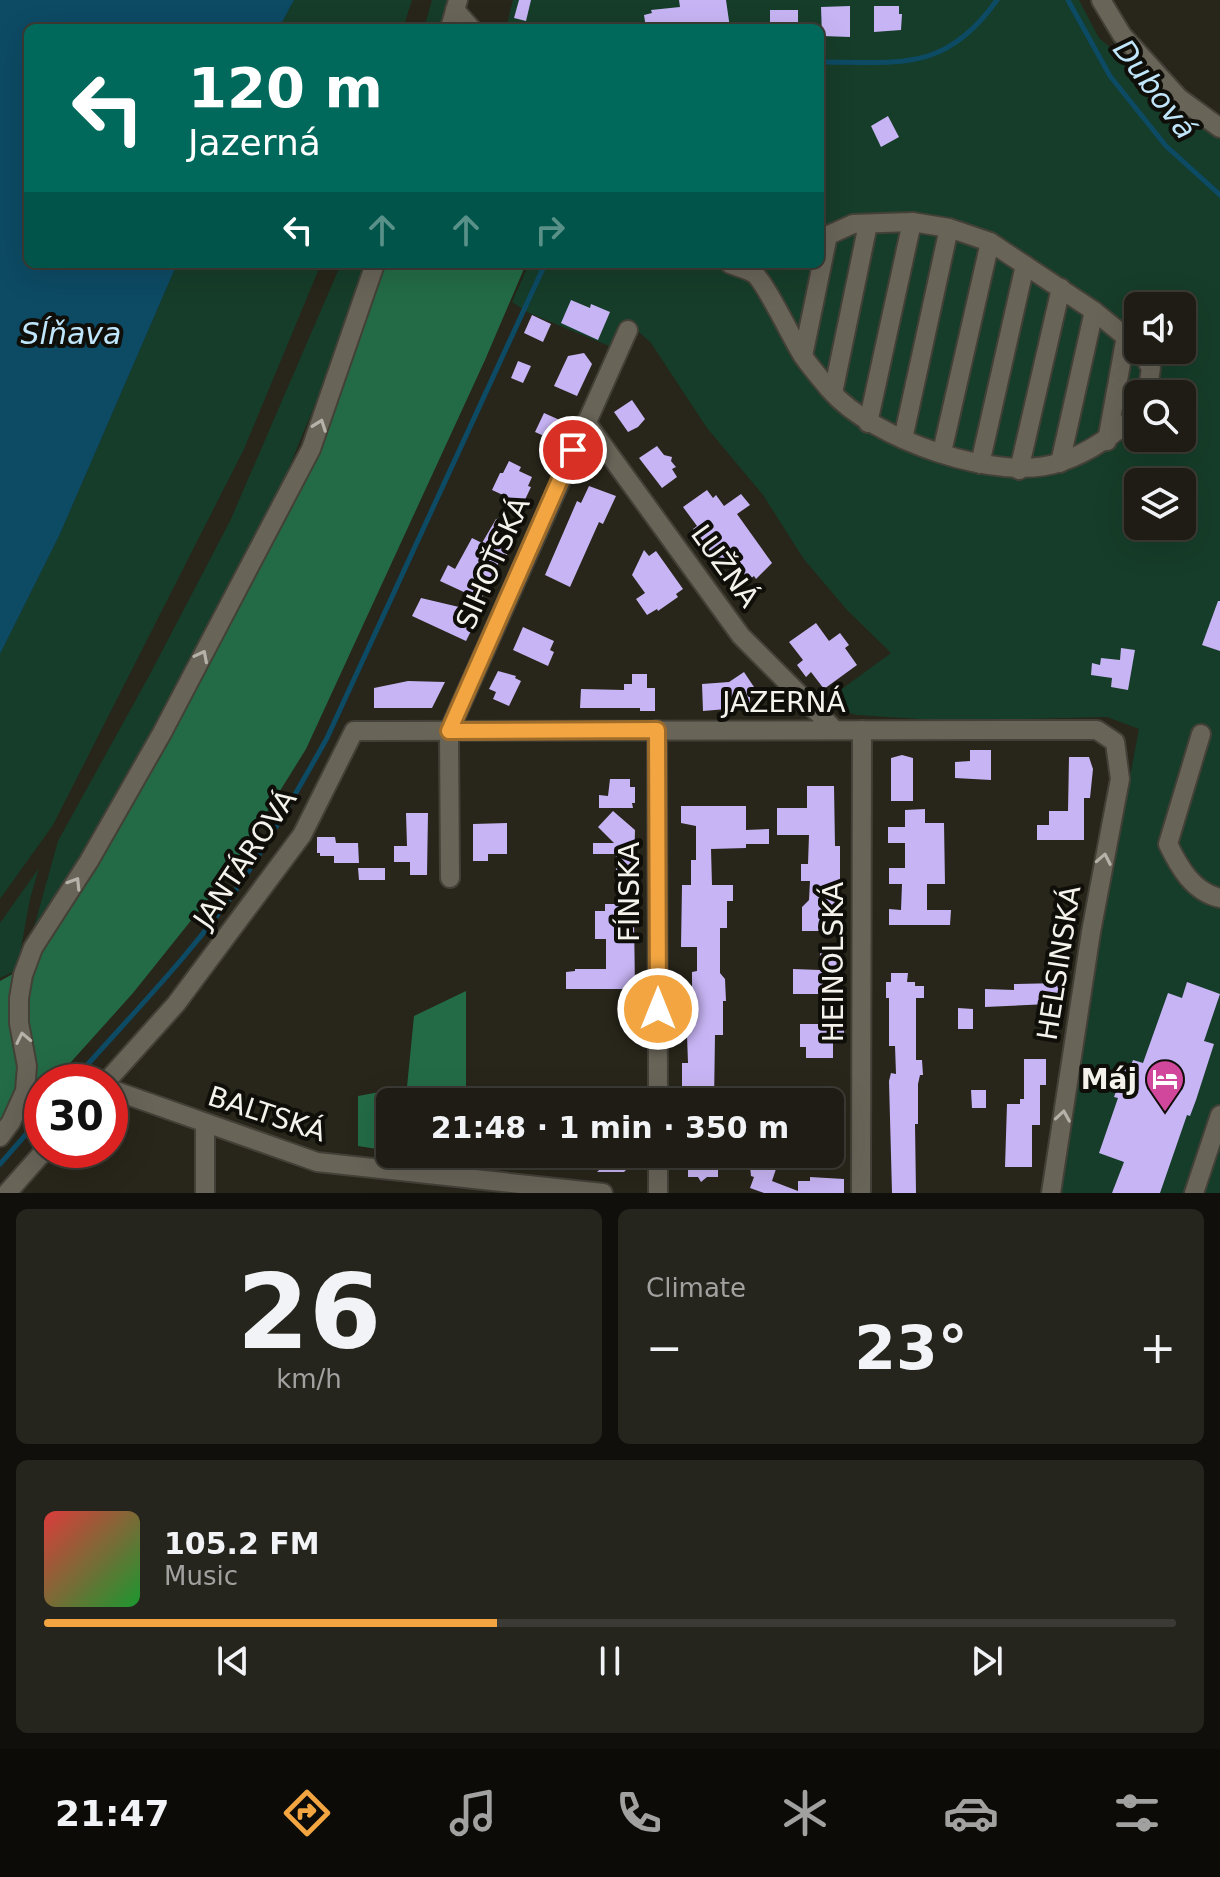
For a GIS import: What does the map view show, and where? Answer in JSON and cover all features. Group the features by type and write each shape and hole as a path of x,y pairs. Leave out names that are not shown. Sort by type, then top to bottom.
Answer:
{"street":[{"path":"1101,0 1122,35 1179,98 1220,128"},
{"path":"868,423 912,222"},
{"path":"824,237 853,224 912,222 949,228 990,242 1061,288 1124,335"},
{"path":"833,393 868,224"},
{"path":"903,439 949,228"},
{"path":"942,452 990,242"},
{"path":"980,464 1025,265"},
{"path":"0,1137 11,1122 25,1091 27,1066 19,1023 19,998 27,961 89,861 162,733 311,449 374,268"},
{"path":"803,356 819,268"},
{"path":"763,269 803,356 833,393 868,423 903,439 980,464 1019,470 1060,463 1107,441 1124,426"},
{"path":"1019,470 1061,288"},
{"path":"1060,463 1094,311"},
{"name":"SIHOŤSKÁ","path":"449,731 628,330"},
{"path":"1107,441 1129,364"},
{"name":"LUŽNÁ","path":"586,422 741,636 835,730"},
{"name":"FÍNSKA","path":"657,730 658,1088"},
{"name":"HEINOLSKÁ","path":"861,1193 862,730"},
{"name":"JAZERNÁ","path":"449,731 1097,730 1115,742"},
{"name":"JANTÁROVÁ","path":"122,1064 176,1004 302,835 354,731 449,731"},
{"path":"449,731 450,878"},
{"path":"1201,734 1168,844 1182,871 1208,895 1220,898"},
{"name":"HELSINSKÁ","path":"1051,1193 1091,932 1120,779 1115,742"},
{"name":"BALTSKÁ","path":"128,1095 317,1162 453,1185 603,1193"},
{"path":"1220,1115 1198,1184 1220,1181"},
{"path":"205,1123 205,1193"},
{"path":"7,1193 29,1168"},
{"path":"658,1168 658,1193"}],"green space":[{"path":"294,0 412,0 404,24 281,24"},
{"path":"432,0 450,0 444,24 425,24"},
{"path":"513,0 1079,0 1099,38 1220,139 1220,1193 1061,1193 1098,942 1139,729 1107,717 949,721 857,715 828,707 828,699 891,653 847,610 803,558 763,495 707,428 651,343 629,323 609,346 529,313 512,302 527,268 824,268 824,24 507,24"},
{"path":"175,268 319,268 244,449 53,825 0,899 0,654 60,534"},
{"path":"339,268 366,268 340,343 282,485 230,591 78,866 33,931 58,841 230,521"},
{"path":"379,268 524,268 306,749 229,873 133,993 69,1064 24,1064 24,1116 0,1144 0,981 20,970 231,618"},
{"path":"39,868 17,970 0,978 0,923"},
{"path":"466,991 466,1088 402,1088 407,1087 414,1016"},
{"path":"376,1093 376,1149 358,1146 358,1096"}],"water":[{"name":"Sĺňava","path":"0,0 294,0 281,24 24,24 24,268 175,268 60,534 0,654"}],"building":[{"path":"519,0 531,0 526,21 514,18"},
{"path":"679,0 726,0 729,24 645,24 644,15 652,13 651,10 680,7"},
{"path":"850,6 850,37 824,36 821,7"},
{"path":"874,6 899,6 901,30 874,32"},
{"path":"770,10 798,10 798,24 770,24"},
{"path":"888,116 899,137 881,147 871,126"},
{"path":"571,300 610,312 598,340 561,323"},
{"path":"532,315 551,324 543,342 524,333"},
{"path":"584,353 592,364 577,396 554,386 568,356"},
{"path":"518,361 531,366 523,383 511,378"},
{"path":"632,400 645,419 628,432 614,412"},
{"path":"544,413 562,421 553,440 535,432"},
{"path":"657,446 664,455 672,457 671,461 676,467 672,469 677,477 662,488 639,458"},
{"path":"509,461 521,467 519,471 532,477 523,504 492,490"},
{"path":"589,486 616,496 603,524 599,522 570,587 545,575 577,501 581,503"},
{"path":"707,490 713,498 716,495 724,506 741,494 750,505 737,514 772,563 756,579 754,576 746,582 738,571 735,574 728,565 720,571 693,529 697,526 683,507"},
{"path":"496,519 517,528 507,555 504,554 499,562 481,600 440,581 448,565 455,569 472,538 482,543"},
{"path":"644,550 649,556 656,551 683,589 676,594 678,597 647,615 636,599 645,593 632,575"},
{"path":"421,598 476,611 474,615 478,617 466,641 412,616"},
{"path":"1220,601 1220,651 1202,645"},
{"path":"816,623 829,641 840,633 849,645 845,648 857,665 824,689 811,672 806,677 797,665 803,660 789,642"},
{"path":"523,627 554,641 550,650 554,652 548,666 513,650"},
{"path":"1121,648 1135,650 1128,690 1111,687 1112,678 1091,675 1092,663 1100,665 1101,658 1120,660"},
{"path":"498,671 516,676 521,681 509,706 493,699 496,692 489,689"},
{"path":"744,672 754,687 750,690 750,707 703,711 702,684 729,682"},
{"path":"632,674 647,674 647,688 655,688 655,711 580,708 581,689 624,690 624,684 632,684"},
{"path":"408,681 445,682 432,708 374,708 374,688"},
{"path":"970,750 991,750 991,780 955,778 955,762 970,761"},
{"path":"902,755 913,758 913,801 891,801 891,758"},
{"path":"1069,757 1089,757 1093,769 1090,798 1084,798 1084,840 1037,840 1037,825 1049,825 1049,811 1068,811"},
{"path":"610,779 630,779 630,787 635,787 633,808 599,808 599,795 608,796"},
{"path":"807,786 834,786 835,846 840,846 843,917 838,917 838,922 828,922 828,931 802,931 802,907 809,900 810,881 801,881 801,864 808,864 809,835 777,835 777,808 807,808"},
{"path":"681,806 746,806 746,830 769,829 769,844 711,849 712,885 733,885 733,901 727,901 727,928 720,928 720,973 725,979 726,1001 723,1001 723,1035 715,1035 714,1088 682,1088 682,1063 688,1063 687,1035 682,1035 681,987 692,987 692,972 697,971 697,947 681,947 682,885 691,885 691,860 696,860 696,826 681,823"},
{"path":"925,809 925,823 944,823 945,884 927,884 927,910 951,910 950,925 889,925 889,909 901,910 902,884 889,884 889,868 905,868 905,843 888,843 888,827 905,827 905,810"},
{"path":"613,811 635,830 634,871 616,871 616,854 593,854 593,843 614,843 598,827"},
{"path":"406,813 428,813 427,875 410,875 410,862 394,862 394,846 407,846"},
{"path":"507,823 507,854 488,854 488,861 473,861 473,824"},
{"path":"317,837 335,837 336,843 358,843 359,863 334,863 334,856 320,856 317,853"},
{"path":"358,868 385,868 385,880 359,880"},
{"path":"605,904 619,904 619,919 634,919 635,989 566,989 566,972 606,969 606,939 595,939 595,911 605,911"},
{"path":"820,946 837,946 837,959 843,959 840,994 793,994 793,969 820,970"},
{"path":"891,973 908,973 907,982 924,986 924,998 916,998 916,1060 922,1060 923,1075 920,1075 918,1084 918,1124 915,1124 916,1193 892,1193 889,1081 891,1073 896,1074 895,1046 889,1046 889,998 886,998 886,982 891,982"},
{"path":"1187,982 1220,994 1204,1041 1214,1044 1196,1100 1190,1116 1187,1115 1160,1193 1112,1193 1124,1162 1099,1153 1118,1098 1114,1097 1125,1066 1130,1068 1133,1060 1143,1063 1168,993 1182,998"},
{"path":"1060,983 1060,999 1049,999 1049,1004 985,1007 985,989 1014,990 1014,984"},
{"path":"958,1008 973,1009 973,1029 958,1029"},
{"path":"824,1019 844,1019 844,1035 841,1034 841,1041 833,1041 833,1058 806,1058 806,1047 800,1047 800,1024 823,1024"},
{"path":"1024,1059 1046,1059 1046,1085 1040,1085 1040,1125 1032,1125 1032,1167 1005,1167 1007,1104 1020,1104 1020,1099 1024,1099"},
{"path":"971,1090 986,1090 986,1108 972,1108"},
{"path":"601,1168 628,1168 624,1172 597,1172"},
{"path":"688,1168 721,1168 718,1177 707,1177 701,1182 698,1177 688,1177"},
{"path":"750,1168 776,1168 772,1181 798,1191 798,1181 810,1181 810,1177 844,1179 844,1193 764,1193 750,1188 754,1177"}],"waterway":[{"path":"824,62 897,62 939,52 978,24 997,0"},
{"name":"Dubová","path":"1068,0 1110,76 1166,146 1220,195"},
{"path":"88,1064 203,934 242,881 286,810 327,738 543,268"},
{"path":"0,1164 24,1137"}],"place":[{"name":"Máj","path":"1165,1113"}],"route":[{"path":"573,450 449,731 657,730 658,1009"}]}
